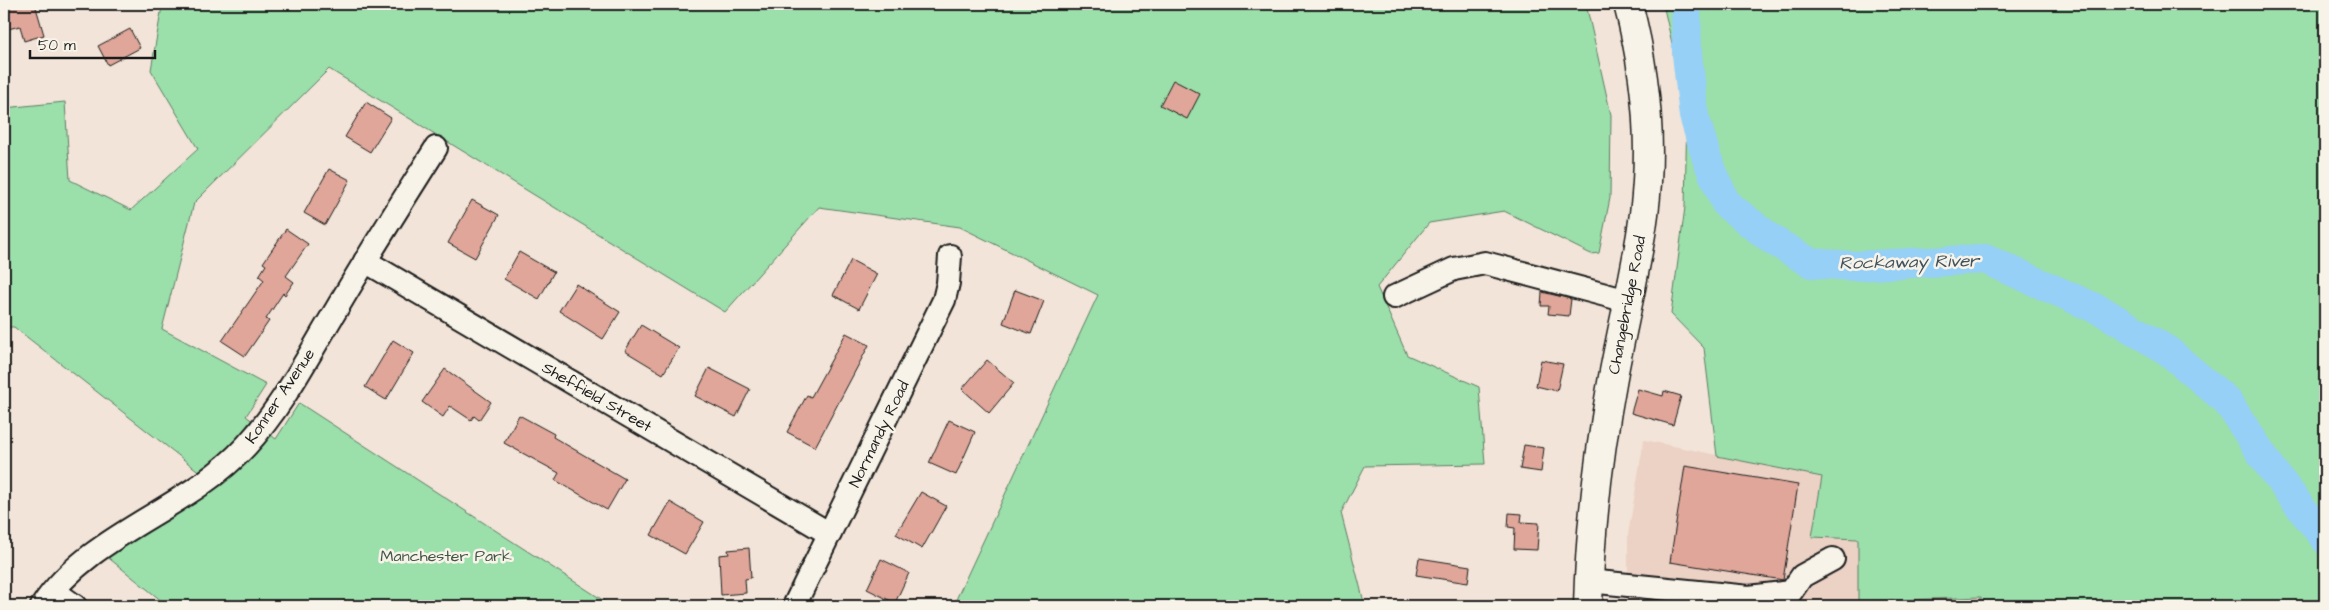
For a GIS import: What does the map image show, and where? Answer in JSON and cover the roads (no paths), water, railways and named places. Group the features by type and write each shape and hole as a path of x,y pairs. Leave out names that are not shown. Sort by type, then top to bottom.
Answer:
{"main road":[{"name":"Changebridge Road","path":"1588,594 1598,474 1613,379 1644,219 1648,166 1648,121 1643,75 1628,4"}],"street":[{"name":"Konner Avenue","path":"48,599 68,575 94,552 169,503 193,490 221,470 246,447 264,425 294,379 436,148"},
{"name":"Normandy Road","path":"794,606 944,300 948,283 950,256"},
{"name":"Sheffield Street","path":"365,261 830,534"},
{"path":"1394,297 1454,269 1485,263 1628,301"},
{"path":"1588,594 1749,597 1791,592 1802,576 1833,559"},
{"path":"48,599 75,606"}],"waterway":[{"name":"Rockaway River","path":"1686,4 1687,54 1694,116 1707,159 1726,204 1774,241 1811,263 1853,266 1985,259 2104,312 2168,351 2227,401 2275,474 2325,539"}],"park label":[{"name":"Manchester Park","path":"446,556"}]}
